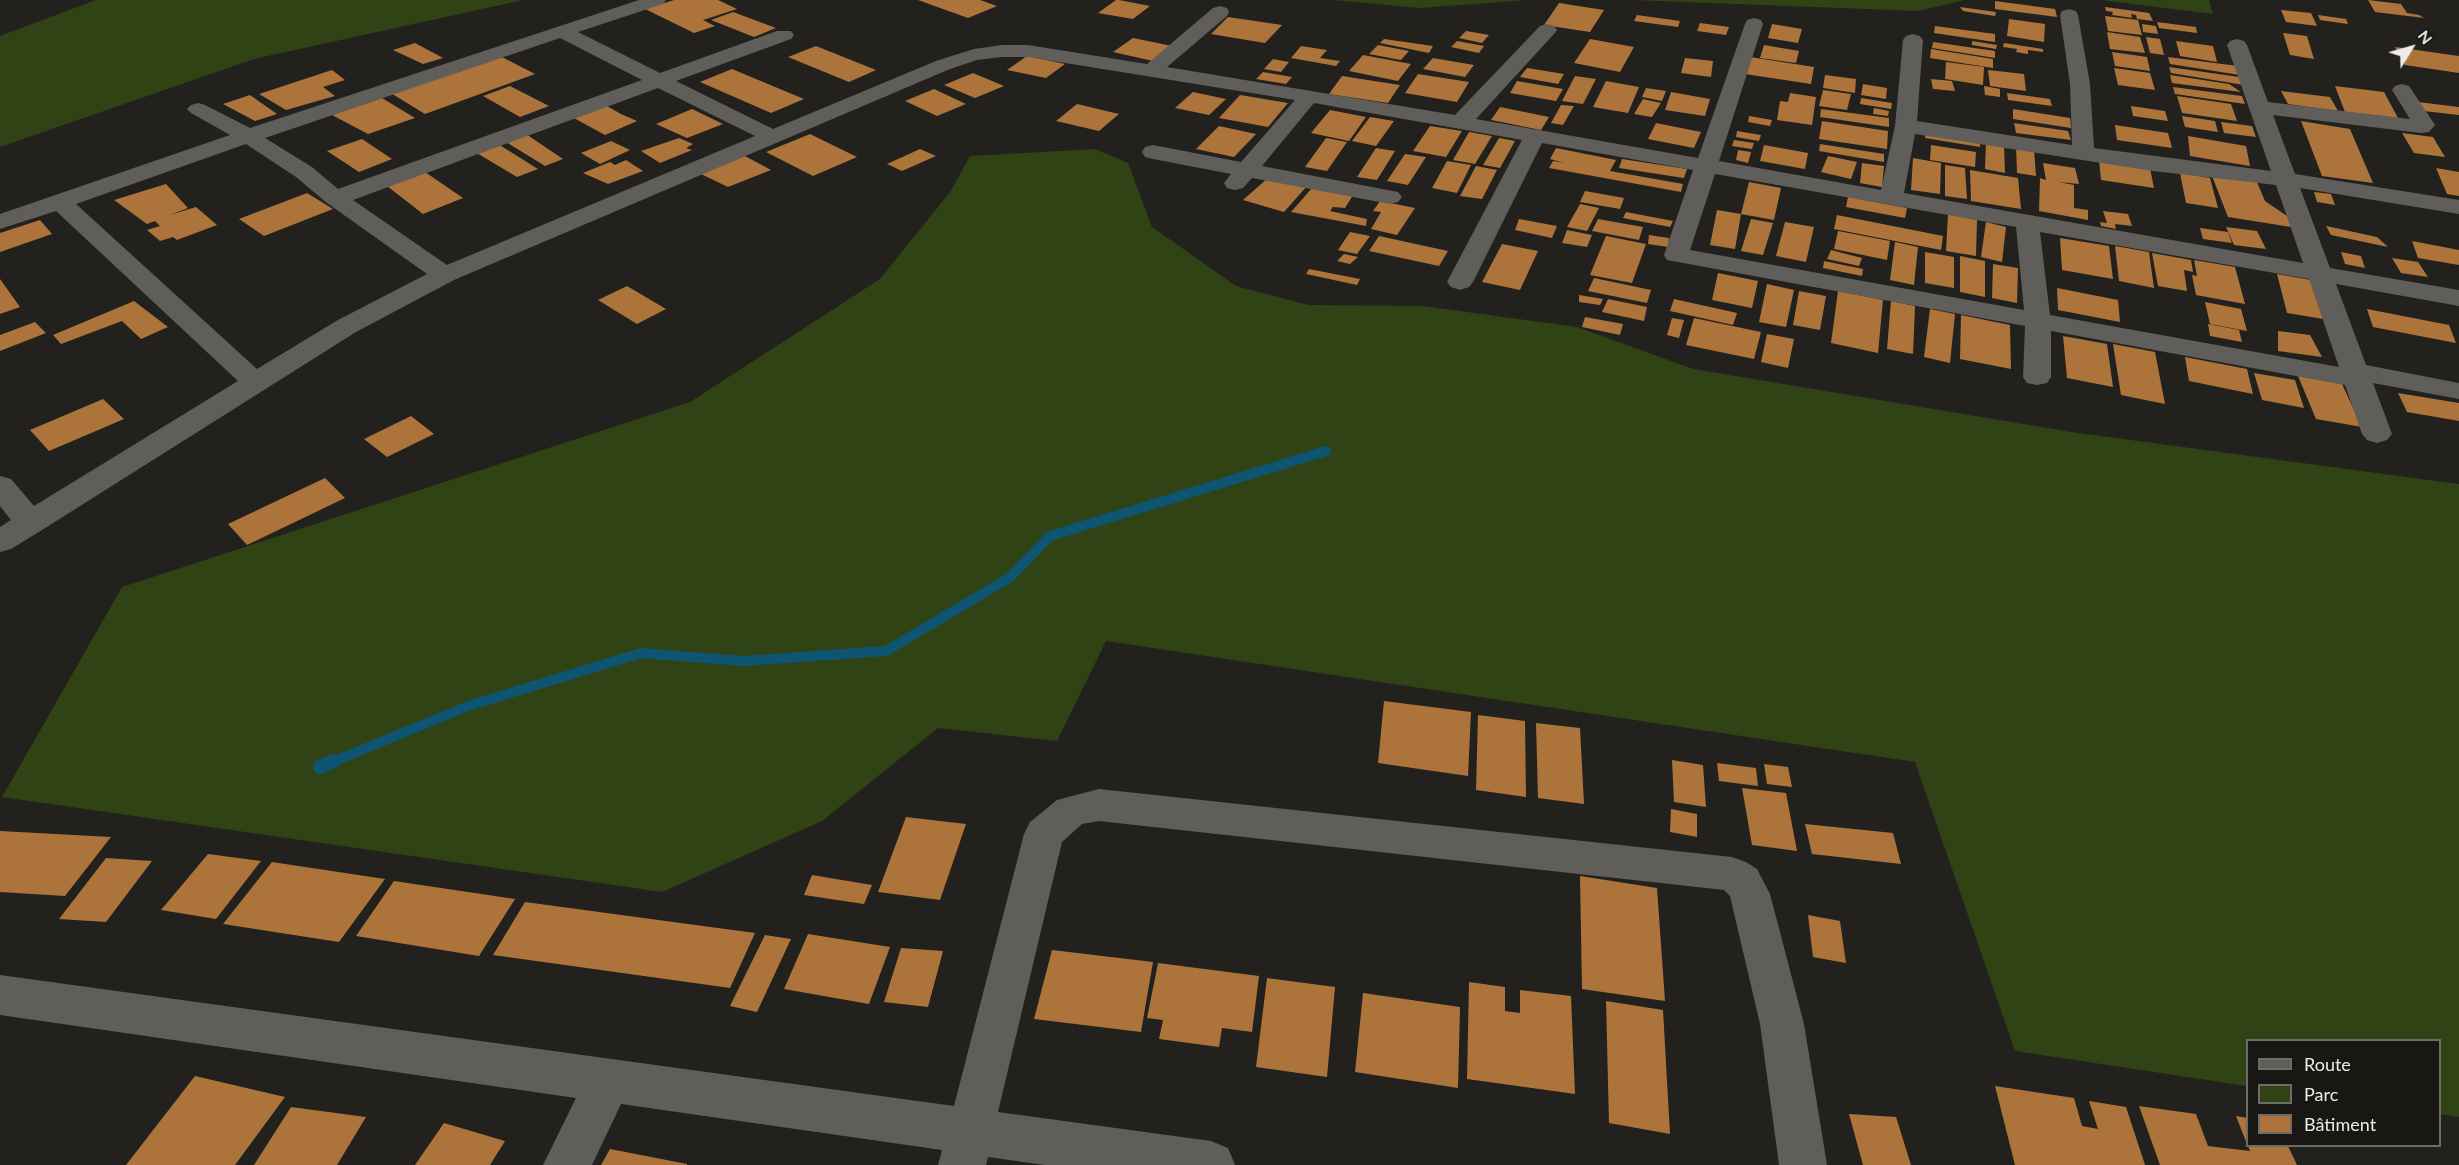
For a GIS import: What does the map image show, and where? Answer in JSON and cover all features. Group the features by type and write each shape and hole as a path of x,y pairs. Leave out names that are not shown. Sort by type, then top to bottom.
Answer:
{"street":[{"path":"0,222 248,136 657,0"},
{"path":"1152,70 1220,12"},
{"path":"2069,15 2080,84 2083,154"},
{"path":"1754,24 1708,166 1676,255 2038,321 2459,391"},
{"path":"1459,124 1547,30"},
{"path":"562,32 773,137"},
{"path":"335,198 784,35"},
{"path":"1891,199 1906,126 1913,40"},
{"path":"2237,45 2377,434"},
{"path":"0,541 347,326 445,275 974,55 1002,51 1028,51 1309,96 2459,298"},
{"path":"2259,107 2421,127 2424,125 2403,90"},
{"path":"1240,178 1309,96"},
{"path":"198,109 248,136 304,172 335,198 445,275"},
{"path":"1906,126 2083,154 2285,179 2459,207"},
{"path":"1460,282 1534,137"},
{"path":"1152,152 1240,178 1390,197"},
{"path":"60,202 256,383"},
{"path":"2027,221 2038,321 2037,377"},
{"path":"0,486 31,523"},
{"path":"966,1148 1044,834 1071,811 1099,805 1732,874 1743,880 1750,894 1782,1024 1803,1165"},
{"path":"0,995 609,1081 966,1148 1210,1165"},
{"path":"567,1165 609,1081"}],"green space":[{"path":"96,0 523,0 254,59 0,147 0,36"},
{"path":"1333,0 1527,0 1420,8"},
{"path":"1632,0 1965,0 1918,11"},
{"path":"2101,0 2209,0 2213,14"},
{"path":"1095,149 1128,163 1152,227 1236,286 1308,305 1423,306 1577,327 1693,369 2071,432 2459,484 2459,1117 2441,1114 2441,1039 2246,1039 2246,1086 2015,1051 1915,762 1106,641 1057,741 938,728 822,821 662,892 2,797 122,587 690,402 880,279 950,192 970,156"}],"building":[{"path":"674,0 718,0 737,9 703,20 715,26 694,33 645,9"},
{"path":"918,0 980,0 997,6 968,18"},
{"path":"1116,0 1150,6 1133,19 1098,13"},
{"path":"2368,0 2401,4 2407,13 2424,18 2375,12"},
{"path":"1995,1 2055,9 2057,17 1995,9"},
{"path":"1559,3 1604,10 1590,32 1544,25"},
{"path":"1960,7 1996,12 1995,16 1963,11"},
{"path":"2105,7 2149,13 2153,21 2137,19 2136,15 2131,14 2132,18 2112,15 2113,12 2106,11"},
{"path":"2281,10 2311,13 2317,26 2286,22"},
{"path":"733,12 776,28 754,37 711,20"},
{"path":"1637,15 1680,21 1678,27 1634,21"},
{"path":"2318,15 2346,19 2348,24 2320,20"},
{"path":"2105,16 2138,20 2142,35 2108,31"},
{"path":"1228,17 1282,25 1265,43 1211,34"},
{"path":"2009,19 2045,24 2044,42 2007,36"},
{"path":"2157,22 2196,27 2197,33 2159,28"},
{"path":"1700,23 1729,27 1726,35 1697,31"},
{"path":"1772,24 1802,29 1798,43 1768,38"},
{"path":"2142,24 2156,26 2158,34 2143,32"},
{"path":"1935,26 1995,34 1995,42 1934,33"},
{"path":"1466,31 1489,35 1482,43 1459,38"},
{"path":"2107,32 2140,37 2145,53 2110,49"},
{"path":"2283,33 2307,36 2314,59 2290,55"},
{"path":"2146,37 2160,39 2164,55 2150,53"},
{"path":"1133,38 1172,46 1153,61 1113,52"},
{"path":"1384,39 1433,46 1429,53 1380,43"},
{"path":"1590,39 1634,47 1620,72 1574,63"},
{"path":"1457,41 1484,46 1479,53 1451,47"},
{"path":"1972,41 1997,45 1996,49 1972,45"},
{"path":"2176,41 2213,46 2217,62 2180,56"},
{"path":"1933,42 1995,51 1995,58 1932,48"},
{"path":"415,43 443,58 423,64 393,50"},
{"path":"2004,43 2043,49 2043,52 2028,50 2028,54 2016,52 2017,49 2003,47"},
{"path":"1378,45 1409,51 1401,60 1369,54"},
{"path":"1764,45 1799,51 1796,63 1760,58"},
{"path":"816,46 876,70 849,82 788,57"},
{"path":"1301,46 1327,50 1320,58 1340,61 1336,66 1291,58"},
{"path":"2395,47 2459,56 2459,73 2405,65"},
{"path":"1931,49 1993,59 1993,68 1930,58"},
{"path":"2112,52 2147,57 2150,71 2115,66"},
{"path":"1363,55 1411,64 1398,81 1349,71"},
{"path":"500,56 535,74 425,114 389,92"},
{"path":"1027,56 1065,64 1046,78 1007,70"},
{"path":"1750,57 1814,67 1811,84 1745,74"},
{"path":"2168,57 2238,66 2240,75 2170,64"},
{"path":"1433,58 1474,65 1465,77 1423,69"},
{"path":"1685,58 1713,61 1711,77 1681,73"},
{"path":"1273,59 1289,62 1281,72 1264,69"},
{"path":"1946,62 1984,67 1983,85 1945,79"},
{"path":"2169,67 2239,77 2244,85 2171,73"},
{"path":"1527,68 1564,74 1558,84 1520,77"},
{"path":"2114,68 2150,73 2155,90 2118,85"},
{"path":"732,69 804,99 771,113 700,82"},
{"path":"332,70 345,80 323,87 335,96 286,110 259,94"},
{"path":"1988,70 2024,74 2026,91 1990,86"},
{"path":"1263,72 1292,77 1286,84 1256,79"},
{"path":"973,73 1004,86 975,98 944,85"},
{"path":"1418,74 1469,82 1457,102 1405,93"},
{"path":"1825,75 1856,79 1855,93 1823,88"},
{"path":"2170,75 2229,84 2241,92 2172,83"},
{"path":"1342,76 1400,85 1388,103 1329,94"},
{"path":"1575,76 1596,79 1583,104 1562,101"},
{"path":"1931,79 1952,81 1955,91 1933,89"},
{"path":"1517,81 1563,89 1556,101 1510,93"},
{"path":"1606,81 1639,87 1628,113 1593,107"},
{"path":"1863,84 1887,88 1886,99 1861,95"},
{"path":"510,86 549,106 520,117 483,96"},
{"path":"1984,86 2000,89 2000,97 1985,95"},
{"path":"2335,86 2384,92 2398,118 2345,112"},
{"path":"2173,87 2242,96 2245,104 2175,94"},
{"path":"1646,88 1666,91 1662,101 1642,97"},
{"path":"934,89 966,104 937,116 905,101"},
{"path":"1823,90 1851,94 1847,110 1819,106"},
{"path":"2281,91 2330,97 2338,111 2288,104"},
{"path":"1193,92 1226,99 1209,115 1175,108"},
{"path":"1671,92 1710,99 1705,116 1665,110"},
{"path":"1790,93 1816,97 1812,125 1777,120 1780,101 1788,102"},
{"path":"2007,93 2050,99 2052,106 2008,100"},
{"path":"250,95 277,114 255,121 223,104"},
{"path":"1240,95 1288,103 1268,127 1219,118"},
{"path":"2177,96 2231,104 2237,121 2182,113"},
{"path":"382,98 415,118 368,134 332,115"},
{"path":"1861,98 1892,103 1891,109 1860,104"},
{"path":"1643,99 1661,103 1652,117 1634,114"},
{"path":"2418,102 2459,107 2459,115 2424,111"},
{"path":"1077,104 1119,114 1099,131 1056,121"},
{"path":"605,105 637,121 605,135 572,117"},
{"path":"1561,105 1574,106 1563,125 1551,123"},
{"path":"2131,106 2165,111 2168,121 2133,116"},
{"path":"1500,107 1549,117 1541,130 1491,120"},
{"path":"1874,108 1889,111 1888,116 1873,114"},
{"path":"692,109 723,124 687,138 656,124"},
{"path":"1821,109 1889,118 1889,127 1820,117"},
{"path":"2013,109 2070,118 2071,128 2013,119"},
{"path":"1330,110 1366,117 1349,141 1311,133"},
{"path":"1749,116 1772,120 1770,126 1748,122"},
{"path":"2182,116 2215,121 2218,132 2185,127"},
{"path":"1370,117 1394,121 1376,146 1352,141"},
{"path":"1822,121 1888,131 1887,149 1819,139"},
{"path":"2301,121 2350,129 2373,183 2322,176"},
{"path":"2221,122 2252,126 2256,137 2224,133"},
{"path":"1656,123 1701,132 1694,148 1648,139"},
{"path":"2014,123 2068,131 2071,140 2016,133"},
{"path":"2115,125 2168,133 2172,148 2117,140"},
{"path":"1219,126 1256,134 1234,157 1196,149"},
{"path":"1430,126 1462,131 1446,157 1413,151"},
{"path":"1926,130 1980,139 1980,147 1925,138"},
{"path":"1737,131 1761,135 1759,141 1736,137"},
{"path":"1469,132 1492,136 1475,164 1453,160"},
{"path":"2402,133 2433,137 2445,157 2414,153"},
{"path":"526,134 563,159 545,166 506,142"},
{"path":"810,134 857,157 813,176 766,152"},
{"path":"2188,136 2246,146 2250,166 2190,156"},
{"path":"679,138 693,144 686,148 692,150 660,163 641,151"},
{"path":"1326,138 1347,142 1327,171 1305,167"},
{"path":"1499,138 1515,141 1500,168 1483,165"},
{"path":"362,139 392,159 359,172 327,151"},
{"path":"1734,140 1754,143 1752,149 1732,146"},
{"path":"611,141 630,150 600,164 581,153"},
{"path":"1986,141 2004,144 2005,173 1985,169"},
{"path":"498,144 538,169 517,177 475,152"},
{"path":"1820,144 1884,154 1884,162 1819,151"},
{"path":"1764,145 1808,153 1805,169 1760,161"},
{"path":"1931,145 1976,152 1975,167 1930,160"},
{"path":"2016,146 2034,149 2036,176 2017,173"},
{"path":"1376,148 1395,151 1377,180 1357,177"},
{"path":"1556,148 1616,160 1610,171 1683,184 1681,192 1549,168 1553,161 1564,163 1550,159"},
{"path":"920,149 936,156 902,171 887,164"},
{"path":"1738,150 1751,152 1748,163 1736,160"},
{"path":"1405,154 1426,157 1408,185 1387,181"},
{"path":"745,156 771,170 728,187 701,174"},
{"path":"1828,156 1857,162 1851,179 1821,172"},
{"path":"1913,158 1941,163 1940,194 1911,190"},
{"path":"1622,159 1687,169 1684,178 1619,168"},
{"path":"626,160 643,171 608,184 583,173 610,162 615,165"},
{"path":"2099,160 2150,168 2154,188 2101,180"},
{"path":"1447,161 1471,165 1457,193 1432,188"},
{"path":"1862,163 1884,166 1882,187 1860,183"},
{"path":"2043,163 2075,168 2079,184 2059,182 2074,185 2074,208 2088,210 2088,220 2039,211 2040,178 2046,180"},
{"path":"1945,165 1965,168 1967,199 1945,196"},
{"path":"1476,166 1497,170 1482,199 1460,196"},
{"path":"2436,168 2459,172 2459,196 2447,194"},
{"path":"1970,170 2018,178 2021,209 1971,201"},
{"path":"425,172 463,198 423,214 387,186"},
{"path":"2180,173 2210,178 2218,208 2186,203"},
{"path":"2212,176 2257,182 2265,201 2287,216 2291,227 2228,217"},
{"path":"1268,178 1307,186 1284,212 1243,200"},
{"path":"1749,182 1781,188 1774,220 1741,214"},
{"path":"166,184 188,208 170,215 196,207 217,225 177,240 173,237 160,241 147,230 160,226 155,221 147,224 114,200"},
{"path":"1313,187 1353,195 1345,208 1333,207 1330,211 1367,219 1366,226 1291,212"},
{"path":"1585,191 1624,198 1620,209 1580,202"},
{"path":"2314,192 2331,194 2335,205 2317,202"},
{"path":"307,193 333,209 264,236 239,219"},
{"path":"1848,197 1907,208 1905,218 1846,207"},
{"path":"1380,201 1415,208 1397,235 1371,229 1381,212 1373,211"},
{"path":"1580,204 1599,208 1587,231 1567,227"},
{"path":"1717,210 1741,214 1735,249 1710,245"},
{"path":"2103,211 2128,214 2132,226 2115,224 2116,229 2101,226 2100,222 2107,223"},
{"path":"1626,212 1673,221 1670,227 1623,218"},
{"path":"1948,214 1977,220 1976,256 1946,251"},
{"path":"1837,215 1943,236 1941,250 1834,229"},
{"path":"1519,219 1557,226 1552,238 1515,230"},
{"path":"1598,219 1643,227 1639,240 1592,231"},
{"path":"1751,219 1773,223 1763,255 1741,251"},
{"path":"40,220 52,234 0,252 0,233"},
{"path":"1785,222 1814,227 1806,262 1776,256"},
{"path":"1986,222 2006,227 2002,262 1981,257"},
{"path":"2326,226 2377,237 2388,247 2331,235"},
{"path":"2226,227 2257,231 2266,249 2234,245"},
{"path":"2200,228 2228,232 2232,243 2203,239"},
{"path":"1567,230 1592,235 1587,247 1562,243"},
{"path":"1838,231 1890,241 1887,260 1834,249"},
{"path":"1350,232 1370,236 1357,254 1338,250"},
{"path":"1649,235 1669,238 1668,247 1648,244"},
{"path":"1379,236 1448,251 1439,266 1369,251"},
{"path":"1606,236 1646,244 1632,283 1590,275"},
{"path":"2060,238 2109,246 2113,279 2062,270"},
{"path":"2412,241 2459,250 2459,265 2418,258"},
{"path":"1895,242 1918,247 1914,285 1890,280"},
{"path":"1502,244 1538,251 1520,290 1482,282"},
{"path":"2115,246 2149,252 2154,288 2119,281"},
{"path":"1831,250 1862,258 1859,266 1827,259"},
{"path":"1925,252 1954,257 1954,288 1925,283"},
{"path":"2341,252 2361,256 2365,268 2345,264"},
{"path":"2152,253 2191,260 2193,272 2184,270 2187,291 2158,286"},
{"path":"1344,254 1358,257 1350,264 1337,261"},
{"path":"1960,256 1985,261 1985,297 1960,292"},
{"path":"2392,258 2418,262 2428,277 2401,273"},
{"path":"2194,260 2235,267 2245,304 2196,295 2192,275 2197,276"},
{"path":"1824,261 1863,269 1862,276 1823,268"},
{"path":"1993,264 2018,268 2017,303 1992,298"},
{"path":"1309,269 1360,279 1357,285 1306,274"},
{"path":"1718,273 1758,281 1752,308 1712,300"},
{"path":"2277,274 2311,280 2323,319 2287,313"},
{"path":"1594,278 1651,290 1647,303 1588,291"},
{"path":"0,279 20,307 0,314"},
{"path":"1767,284 1794,290 1786,327 1759,322"},
{"path":"627,286 666,309 637,324 598,300"},
{"path":"2057,288 2118,300 2120,322 2058,310"},
{"path":"1799,291 1826,296 1820,330 1793,325"},
{"path":"1838,291 1883,300 1878,353 1831,343"},
{"path":"1579,295 1603,299 1600,305 1579,302"},
{"path":"1608,299 1647,307 1644,321 1602,312"},
{"path":"1674,299 1737,313 1733,325 1670,311"},
{"path":"134,301 168,327 141,339 122,321 61,344 53,335"},
{"path":"1891,301 1915,306 1913,354 1887,349"},
{"path":"2205,302 2241,309 2247,331 2210,324"},
{"path":"1930,309 1955,314 1950,363 1924,357"},
{"path":"2367,309 2449,325 2456,343 2373,327"},
{"path":"1961,315 2010,325 2011,369 1960,359"},
{"path":"1585,317 1623,324 1620,335 1582,327"},
{"path":"1672,318 1684,320 1679,338 1667,335"},
{"path":"1694,318 1761,332 1754,359 1686,345"},
{"path":"35,322 46,333 0,351 0,335"},
{"path":"2208,324 2239,330 2242,342 2210,336"},
{"path":"2278,331 2310,335 2322,357 2278,351"},
{"path":"1767,334 1794,339 1788,368 1761,362"},
{"path":"2063,336 2107,344 2113,387 2067,378"},
{"path":"2113,344 2155,352 2165,404 2121,395"},
{"path":"2185,357 2247,369 2253,394 2189,381"},
{"path":"2254,373 2295,380 2304,408 2262,400"},
{"path":"2298,376 2342,384 2362,427 2316,419"},
{"path":"2398,393 2459,403 2459,421 2407,412"},
{"path":"103,399 124,419 49,451 30,430"},
{"path":"411,416 434,434 387,457 364,439"},
{"path":"325,478 345,498 247,545 228,524"},
{"path":"1384,701 1471,712 1468,776 1378,763"},
{"path":"1478,715 1525,721 1526,797 1476,790"},
{"path":"1536,723 1580,728 1584,804 1538,798"},
{"path":"1672,760 1703,765 1706,807 1674,802"},
{"path":"1717,763 1756,768 1758,786 1719,781"},
{"path":"1764,764 1788,767 1792,787 1767,784"},
{"path":"1742,788 1786,793 1797,851 1752,845"},
{"path":"1671,809 1697,814 1697,837 1670,832"},
{"path":"906,817 966,824 940,900 878,892"},
{"path":"1805,824 1893,833 1901,864 1812,854"},
{"path":"0,831 111,837 65,896 0,892"},
{"path":"208,854 261,861 216,919 161,910"},
{"path":"106,858 152,861 106,922 59,919"},
{"path":"272,862 385,879 339,942 223,924"},
{"path":"812,875 872,885 864,904 804,895"},
{"path":"1580,876 1657,888 1665,1001 1582,989"},
{"path":"394,881 515,899 479,956 356,936"},
{"path":"525,902 755,933 730,988 493,955"},
{"path":"1808,915 1840,921 1846,963 1813,957"},
{"path":"808,934 890,947 869,1004 784,989"},
{"path":"765,935 791,939 757,1012 730,1006"},
{"path":"901,948 943,951 928,1007 884,1002"},
{"path":"1052,950 1153,962 1141,1032 1034,1019"},
{"path":"1158,963 1259,976 1252,1032 1222,1028 1219,1047 1159,1039 1163,1020 1147,1018"},
{"path":"1267,978 1335,987 1327,1077 1256,1067"},
{"path":"1469,982 1505,987 1505,1011 1520,1013 1520,990 1571,996 1575,1094 1467,1079"},
{"path":"1363,993 1460,1007 1458,1088 1355,1072"},
{"path":"1606,1001 1663,1010 1670,1134 1609,1123"},
{"path":"195,1076 285,1097 235,1165 126,1165"},
{"path":"1995,1086 2074,1098 2082,1126 2098,1129 2089,1101 2126,1107 2145,1165 2015,1165"},
{"path":"2139,1106 2196,1114 2208,1146 2250,1151 2248,1147 2288,1147 2297,1165 2160,1165"},
{"path":"291,1107 366,1117 337,1165 254,1165"},
{"path":"1849,1114 1896,1117 1911,1165 1863,1165"},
{"path":"2236,1116 2246,1118 2246,1141"},
{"path":"444,1123 505,1141 490,1165 415,1165"},
{"path":"610,1149 687,1164 687,1165 601,1165"}],"waterway":[{"path":"330,763 468,706 641,653 743,661 886,651 1009,578 1050,536 1326,451"},
{"path":"320,767 334,761"}]}
